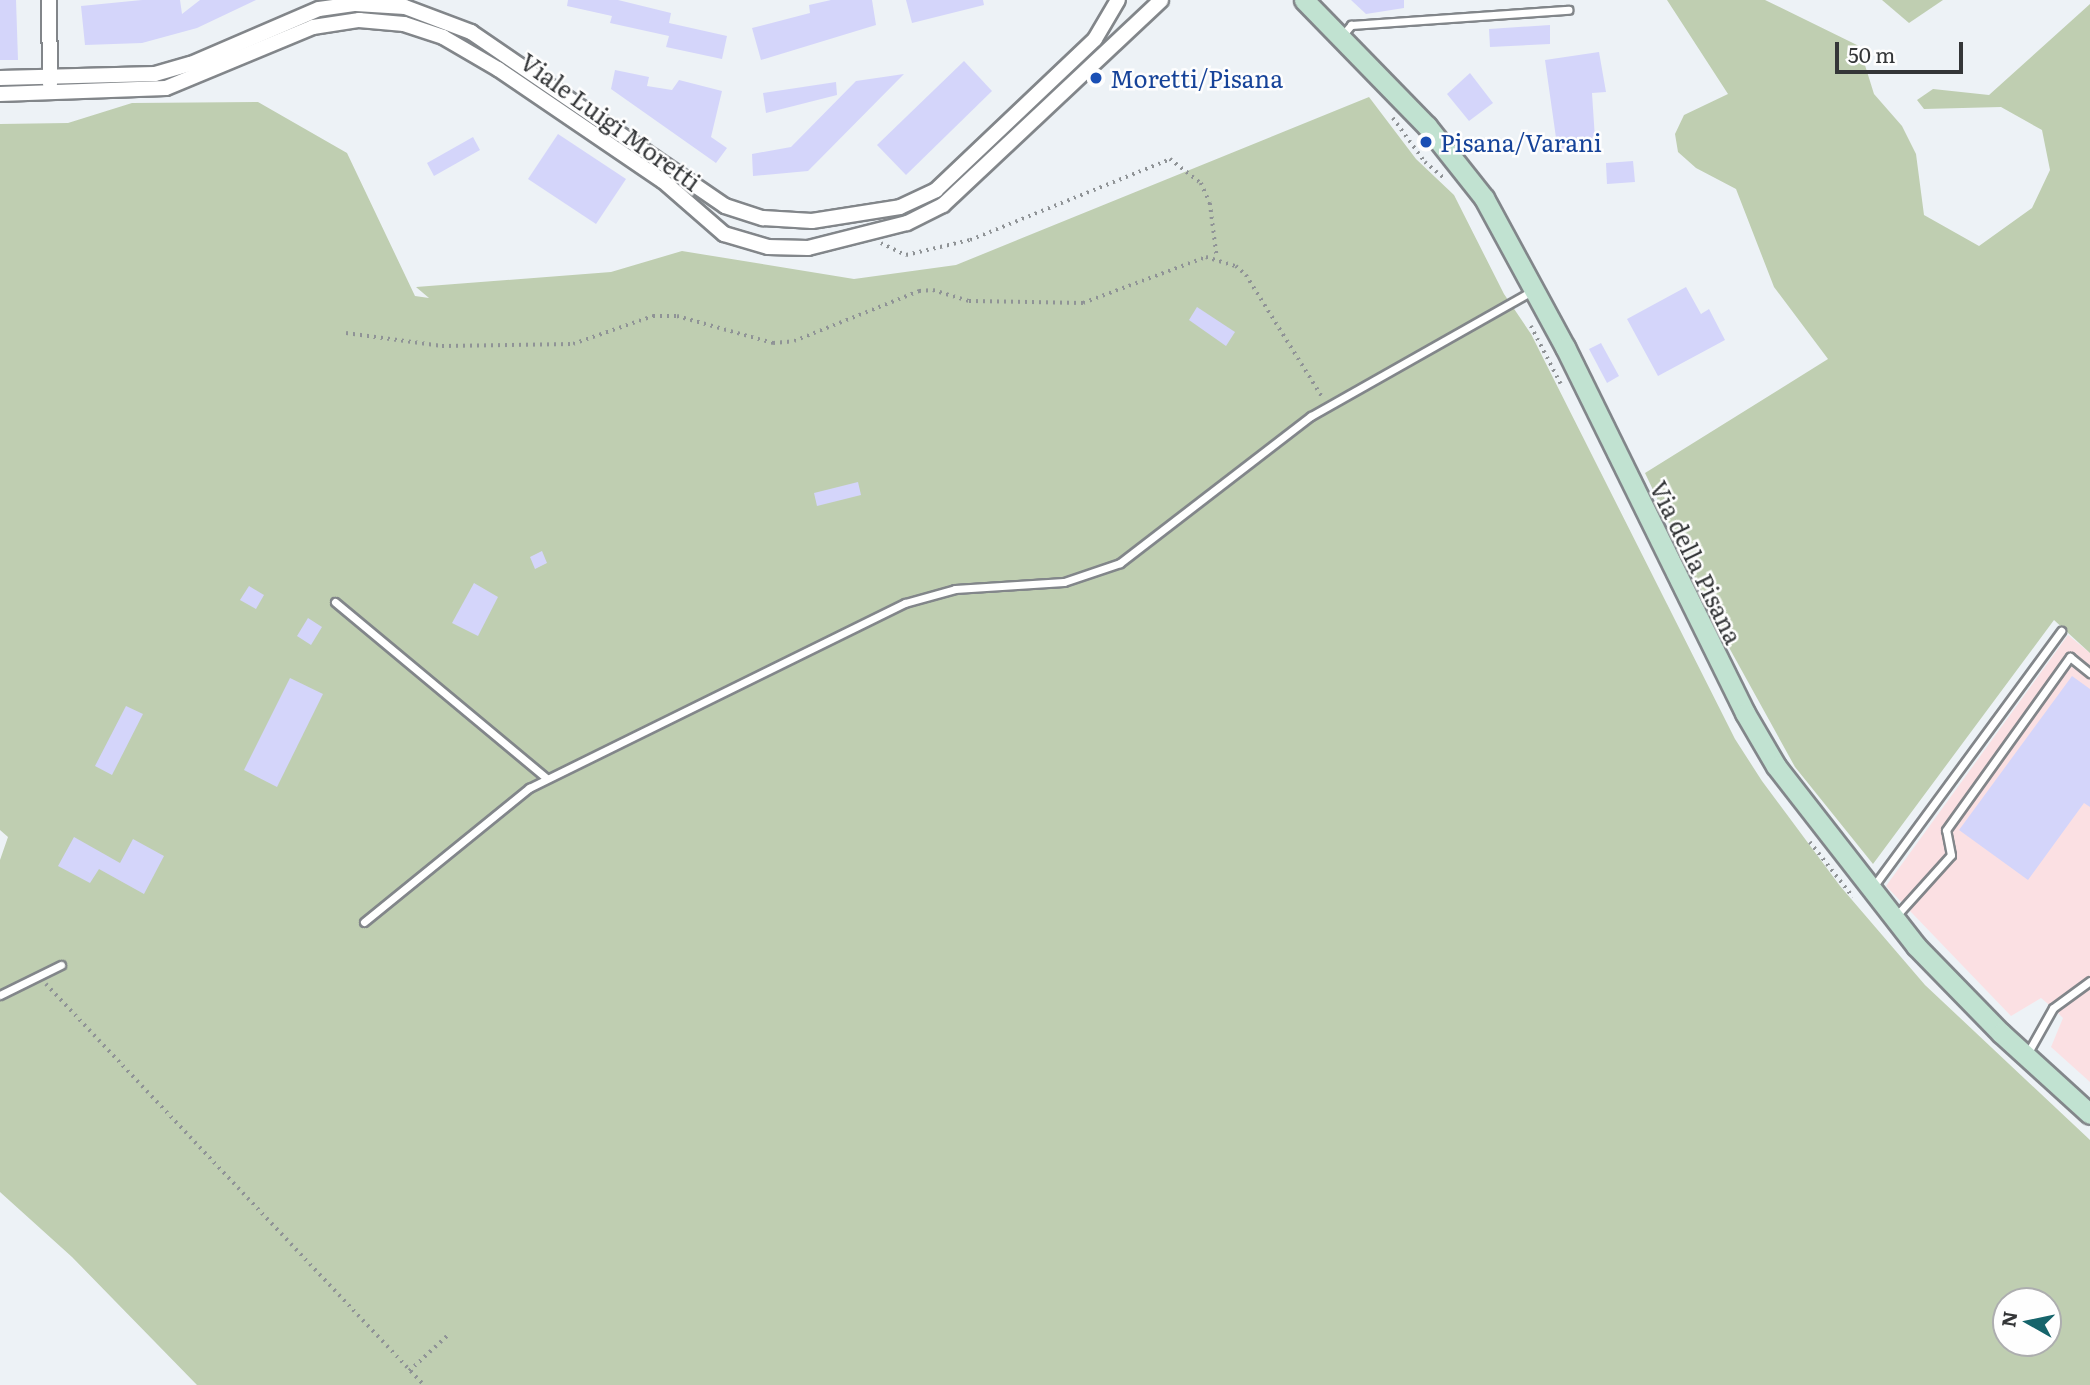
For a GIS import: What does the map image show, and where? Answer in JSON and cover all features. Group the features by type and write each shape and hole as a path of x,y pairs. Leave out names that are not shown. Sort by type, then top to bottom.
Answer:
{"main road":[{"name":"Via della Pisana","path":"1304,0 1473,180 1534,290 1748,720 1776,766 1893,919 2025,1056 2090,1114"}],"street":[{"path":"49,0 51,93"},
{"name":"Viale Luigi Moretti","path":"0,78 165,72 309,12 356,4 405,7 471,32 725,206 775,220 851,216 906,205 936,190 1094,39 1118,0"},
{"name":"Viale Luigi Moretti","path":"0,94 166,88 313,27 359,20 404,24 452,41 498,69 663,181 719,231 755,245 792,249 831,245 874,233 924,216 959,193 1161,0"},
{"path":"719,231 781,239 819,238 840,233 851,216"}],"lane":[{"path":"1341,37 1350,25 1568,9"},
{"path":"364,922 547,778 922,595 1064,582 1120,564 1270,444 1328,406 1534,290"},
{"path":"335,602 547,778"},
{"path":"1870,891 2061,631"},
{"path":"1893,919 1951,855 1946,830 2070,657 2090,673"},
{"path":"0,995 61,965"},
{"path":"2025,1056 2053,1008 2090,981"}],"path":[{"path":"874,233 885,248 905,255 946,246 1036,215 1170,159 1201,183 1210,203 1217,259"},
{"path":"346,333 442,346 573,344 653,316 677,316 773,343 819,335 919,291 933,290 969,301 1083,303 1206,257 1217,259 1246,275 1328,406"},
{"path":"40,977 424,1385"},
{"path":"410,1371 449,1334"}],"shaded area":[{"path":"2068,635 2090,653 2090,1082 2051,1047 2063,1018 2053,1008 2041,998 2011,1016 1886,886"}],"green space":[{"path":"1667,0 1765,0 1859,46 1874,94 1902,126 1916,154 1924,215 1979,246 2032,208 2050,170 2042,130 2001,107 1924,109 1917,100 1933,89 1989,95 2090,4 2090,653 2054,620 1873,864 1795,767 1721,633 1645,473 1828,359 1774,287 1736,189 1696,168 1678,152 1675,134 1684,115 1728,94"},
{"path":"1882,0 1943,0 1909,23"},
{"path":"1369,97 1416,159 1454,195 1504,294 1531,334 1735,739 1762,781 1840,886 1925,985 2090,1140 2090,1385 197,1385 72,1257 0,1192 0,860 8,837 0,830 0,124 68,123 132,103 258,102 347,153 415,296 429,298 416,287 611,272 682,251 854,279 956,265"}],"building":[{"path":"0,0 16,0 18,60 0,60"},
{"path":"142,0 180,0 182,14 200,0 256,0 197,28 142,43 85,45 81,6"},
{"path":"568,0 618,0 671,13 669,23 727,36 722,59 666,47 669,36 610,23 612,16 567,6"},
{"path":"831,0 872,0 876,25 761,60 752,28 810,13 809,5"},
{"path":"906,0 983,0 984,5 912,23"},
{"path":"1351,0 1404,0 1404,8 1366,14"},
{"path":"1550,25 1550,44 1490,47 1489,29"},
{"path":"1599,52 1606,92 1592,93 1595,139 1587,150 1558,152 1545,60"},
{"path":"964,61 992,91 906,175 877,145"},
{"path":"615,70 649,77 647,86 672,90 679,80 722,91 711,137 727,148 716,163 611,89"},
{"path":"1470,73 1493,103 1469,121 1447,94"},
{"path":"904,74 808,171 753,176 752,154 791,147 856,81"},
{"path":"836,82 837,95 766,113 763,93"},
{"path":"558,134 626,179 596,224 528,179"},
{"path":"473,137 480,150 434,176 427,163"},
{"path":"1633,161 1635,182 1607,184 1606,163"},
{"path":"1686,287 1701,314 1709,309 1725,340 1658,376 1627,319"},
{"path":"1197,307 1235,332 1226,346 1189,320"},
{"path":"1601,343 1619,376 1607,383 1589,349"},
{"path":"858,482 861,495 817,506 814,493"},
{"path":"542,551 547,563 535,569 530,557"},
{"path":"474,583 498,597 478,636 452,623"},
{"path":"249,586 264,595 256,609 240,600"},
{"path":"308,618 322,627 311,645 297,636"},
{"path":"2072,676 2090,689 2090,807 2084,803 2028,880 1959,830"},
{"path":"290,678 323,694 277,787 244,770"},
{"path":"126,706 143,714 112,775 95,766"},
{"path":"74,837 120,863 133,839 164,856 144,894 99,869 90,883 58,866"}],"place":[{"name":"Moretti/Pisana","path":"1096,78"},
{"name":"Pisana/Varani","path":"1426,142"}]}
